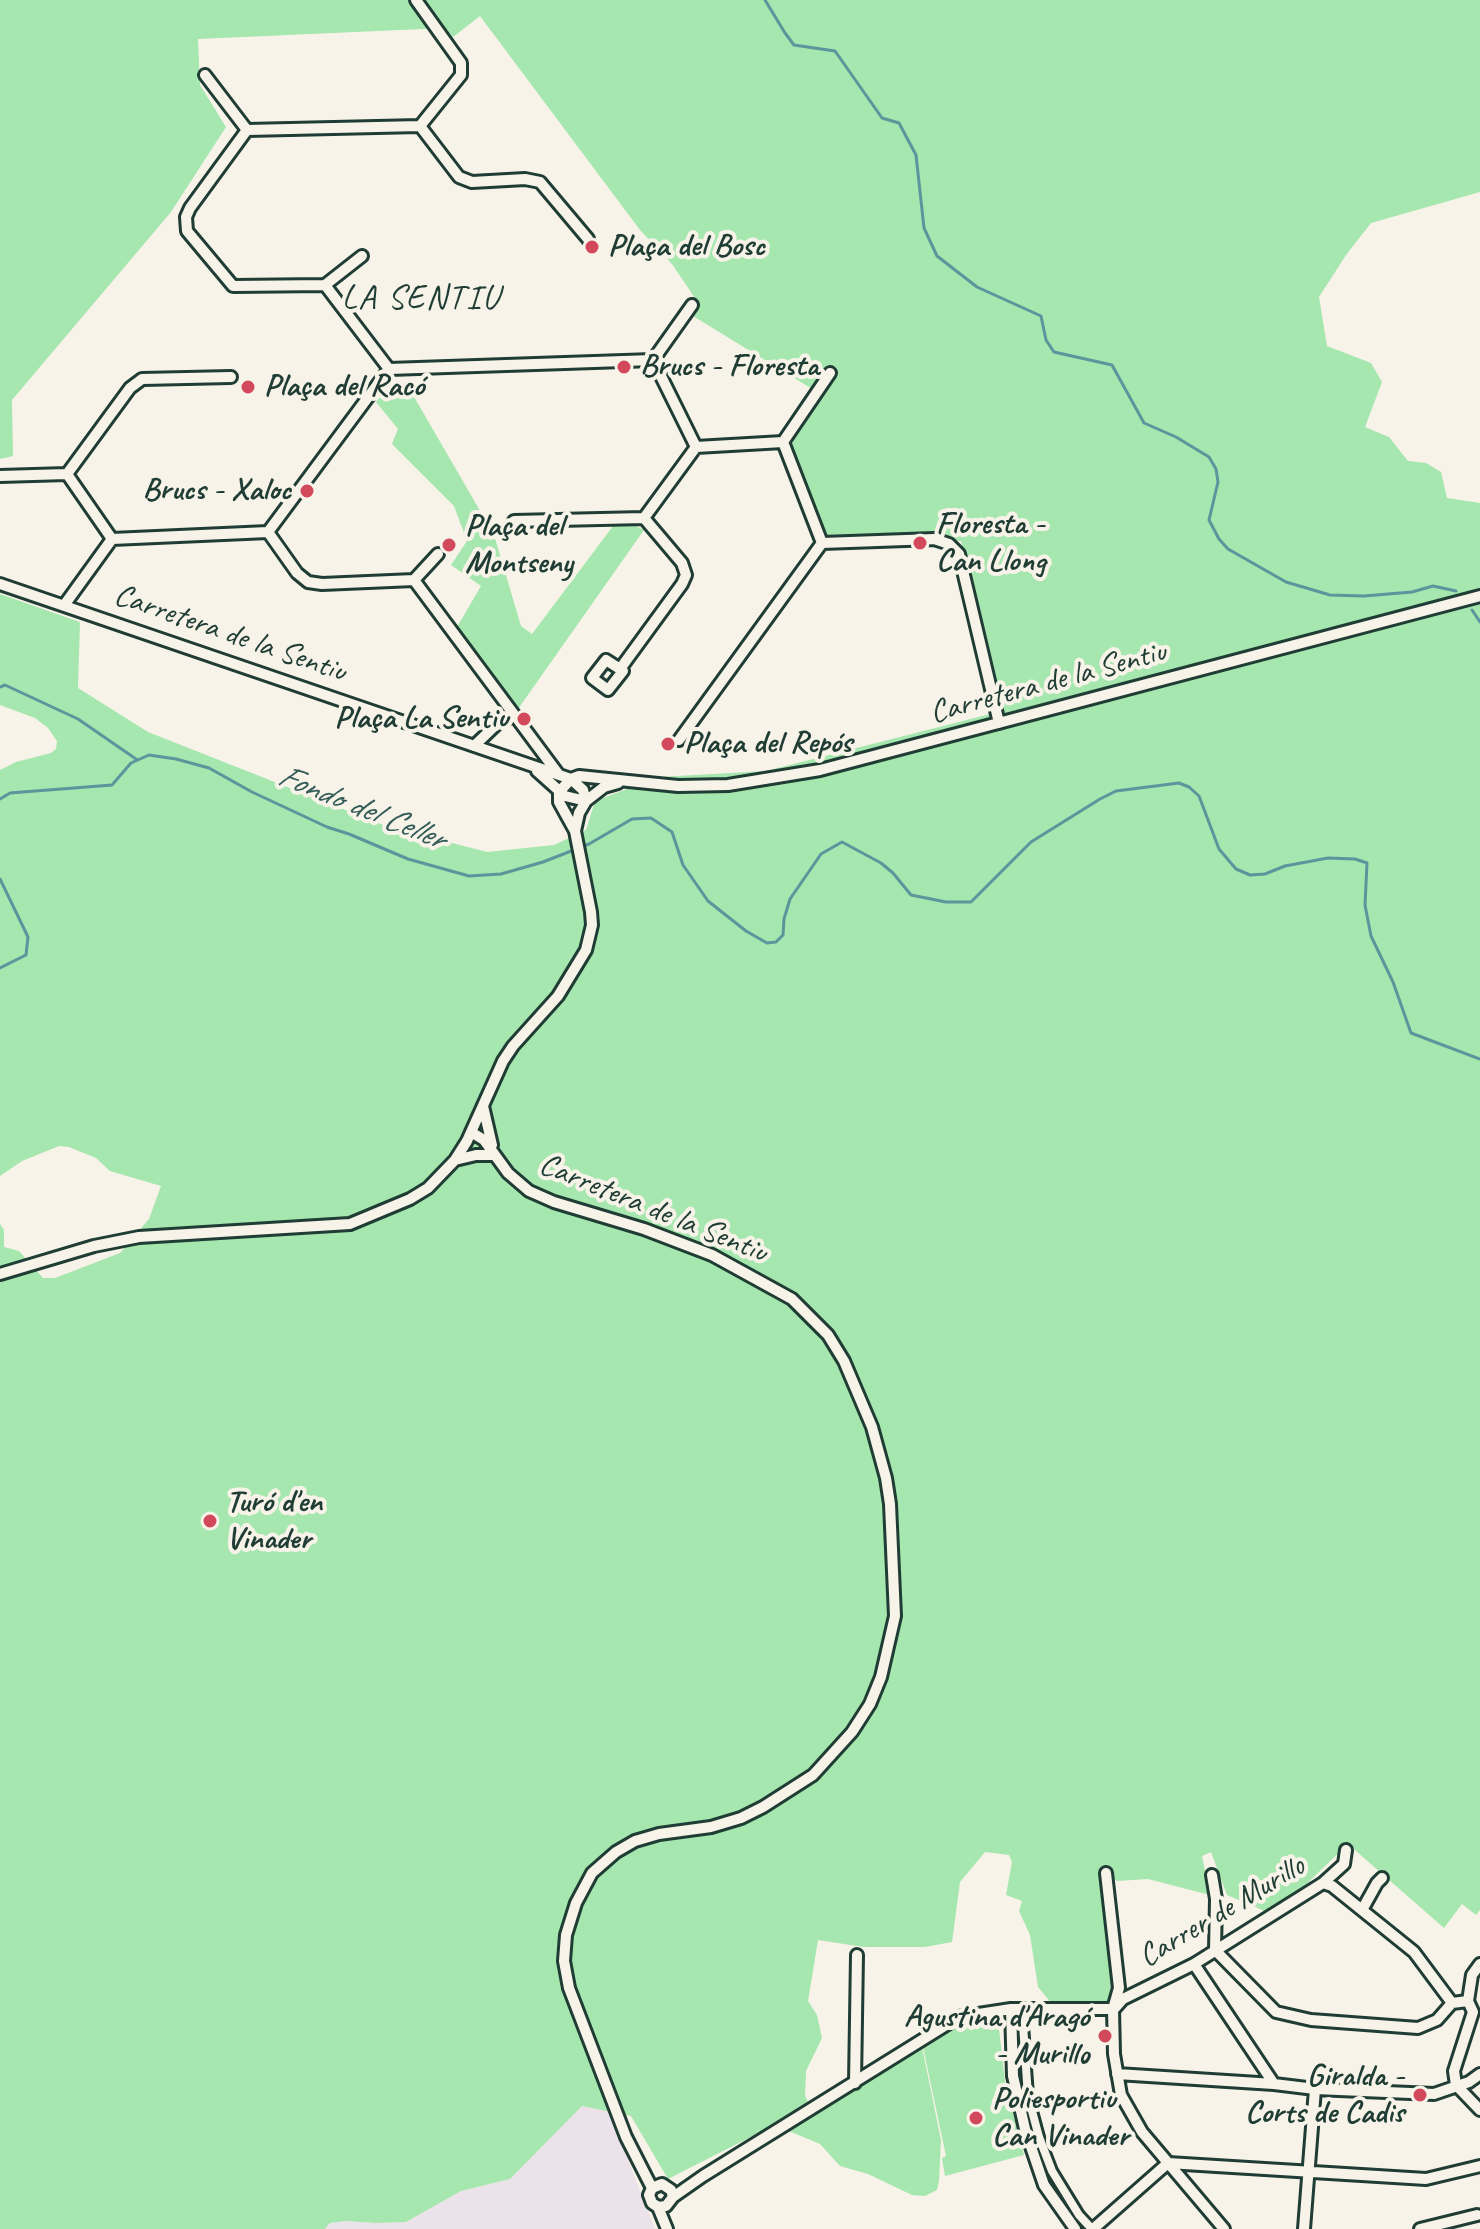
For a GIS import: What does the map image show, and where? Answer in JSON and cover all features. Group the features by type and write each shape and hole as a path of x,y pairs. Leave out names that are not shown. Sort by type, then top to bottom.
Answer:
{"street":[{"path":"247,130 420,126 461,75 461,63 416,0"},
{"path":"205,75 247,130"},
{"path":"420,126 459,177 472,182 525,179 540,182 588,239"},
{"path":"247,130 190,208 185,222 187,231 233,286 325,285 362,256"},
{"path":"325,285 389,369"},
{"path":"653,360 692,305"},
{"path":"389,369 653,360"},
{"path":"653,360 696,447"},
{"path":"268,532 389,369"},
{"path":"783,442 830,373"},
{"path":"67,474 138,381 147,378 231,377"},
{"path":"696,447 783,442"},
{"path":"783,442 822,543"},
{"path":"644,518 696,447"},
{"path":"67,474 112,539"},
{"path":"0,476 67,474"},
{"path":"514,521 644,518"},
{"path":"620,669 686,575 682,563 644,518"},
{"path":"112,539 268,532"},
{"path":"268,532 297,573 308,582 322,584 414,580 438,554"},
{"path":"65,604 112,539"},
{"path":"822,543 934,539 949,544 959,554 999,723"},
{"path":"679,740 822,543"},
{"path":"414,580 559,775"},
{"name":"Carretera de la Sentiu","path":"0,584 559,775 678,786 728,785 820,770 1480,596"},
{"path":"500,721 502,699"},
{"path":"474,746 500,721 515,716"},
{"path":"549,760 573,778 583,790 586,801"},
{"path":"533,766 559,792 572,800 586,801"},
{"path":"0,1274 94,1246 139,1237 350,1224 410,1199 428,1188 455,1160 513,1046 558,996 586,950 592,925 583,868 576,835 559,802 559,792 573,778"},
{"path":"576,835 579,813 586,801 604,787 624,782"},
{"name":"Carretera de la Sentiu","path":"483,1106 494,1155"},
{"name":"Carretera de la Sentiu","path":"469,1136 484,1140 519,1184 541,1197 644,1229 712,1255 792,1299 828,1335 850,1373 872,1427 890,1504 895,1595 891,1639 870,1704 842,1744 813,1775 741,1818 711,1827 659,1834 635,1841 616,1852 592,1873 576,1903 566,1935 564,1961 569,1988 620,2124 652,2188"},
{"name":"Carretera de la Sentiu","path":"455,1160 494,1155"},
{"name":"Carrer de Murillo","path":"1113,2009 1123,1999 1194,1964 1323,1883 1344,1864 1346,1850"},
{"path":"1106,1873 1119,1988 1113,2009 1121,2095 1142,2132 1224,2229"},
{"path":"1212,1875 1216,1899 1215,1950 1276,2012 1311,2020 1418,2028 1437,2020 1452,2003 1468,2001"},
{"path":"1362,1910 1382,1878"},
{"path":"1323,1883 1332,1886 1414,1952 1452,2003"},
{"path":"855,2083 857,1955"},
{"path":"1194,1964 1274,2084"},
{"path":"1480,1964 1472,1975 1468,2001 1473,2012 1454,2071 1456,2085 1480,2110"},
{"path":"658,2207 666,2206 673,2197 959,2017 1016,2010 1113,2009"},
{"path":"1016,2010 1013,2076 1025,2129 1044,2185 1075,2229"},
{"path":"1016,2010 1028,2096 1039,2137 1052,2171 1079,2215 1092,2229 1168,2163 1426,2179 1480,2166"},
{"path":"1117,2074 1315,2089 1434,2094 1469,2082 1480,2074"},
{"path":"1304,2229 1315,2089"},
{"path":"667,2229 658,2207 650,2199 652,2188 659,2184 666,2185 673,2197"},
{"path":"1420,2229 1477,2215"}],"shaded area":[{"path":"582,2106 609,2111 655,2229 325,2229 330,2223 345,2221 406,2222 461,2191 510,2179"}],"green space":[{"path":"0,0 1480,0 1480,192 1371,223 1319,297 1327,346 1371,363 1382,382 1365,427 1389,437 1408,461 1426,463 1441,472 1447,498 1480,503 1480,1910 1476,1915 1462,1904 1444,1928 1348,1844 1296,1894 1267,1912 1227,1895 1211,1852 1202,1856 1210,1895 1148,1879 1117,1881 1101,1870 1113,1971 1110,2004 1057,2010 1038,1987 1030,1935 1019,1911 1022,1901 1006,1895 1012,1862 1009,1855 985,1852 960,1882 952,1942 925,1947 864,1947 818,1940 808,2001 817,2015 822,2038 806,2071 805,2096 809,2104 863,2081 922,2047 941,2140 937,2190 925,2196 912,2195 868,2174 840,2166 820,2144 774,2125 668,2179 631,2116 582,2106 510,2179 461,2191 406,2222 345,2221 330,2223 325,2229 0,2229 0,1224 4,1230 4,1247 19,1251 43,1278 55,1278 120,1253 149,1219 161,1186 110,1171 96,1158 59,1146 22,1161 0,1176 0,770 16,762 51,753 56,749 57,741 48,728 35,718 0,705 0,594 80,622 78,688 148,732 386,826 487,852 554,845 586,830 595,801 659,777 766,771 1002,711 961,541 824,535 788,447 822,395 693,316 699,304 672,264 640,230 480,16 453,37 445,28 198,39 200,85 226,127 171,212 12,400 13,456 0,459"},
{"path":"391,381 396,395 413,395 494,535 521,626 532,634 613,526 634,525 644,530 518,709 457,627 481,586 451,565 467,541 454,506 392,444 398,429 376,402"},
{"name":"Poliesportiu Can Vinader","path":"998,2020 1005,2082 1024,2155 945,2176 942,2158 946,2156 923,2047 961,2022"}],"waterway":[{"path":"765,0 794,45 835,51 882,118 899,123 916,155 924,228 937,256 977,287 1041,316 1046,340 1054,352 1112,365 1144,423 1176,437 1209,457 1216,469 1218,482 1209,520 1228,549 1286,582 1330,595 1412,592 1433,586 1456,591"},
{"path":"1472,610 1480,622"},
{"name":"Fondo del Celler","path":"0,687 5,685 78,719 136,759"},
{"path":"0,799 10,793 112,785 131,763 149,755 176,759 209,768 327,827 408,859 469,876 501,874 543,862 589,844 632,819 651,818 672,832 683,865 708,901 746,931 767,943 776,942 783,935 790,899 821,854 842,842 881,863 911,895 946,902 971,902 1031,842 1100,799 1116,791 1179,783 1199,796 1219,849 1236,869 1250,875 1328,858 1355,859 1367,863 1365,905 1371,936 1393,982 1411,1033 1480,1059"},
{"path":"0,879 28,937 26,955 0,968"}],"place":[{"name":"Plaça del Bosc","path":"592,247"},
{"name":"Brucs - Floresta","path":"624,367"},
{"name":"Plaça del Racó","path":"248,387"},
{"name":"Brucs - Xaloc","path":"307,491"},
{"name":"Floresta - Can Llong","path":"920,543"},
{"name":"Plaça del Montseny","path":"449,545"},
{"name":"Plaça La Sentiu","path":"524,719"},
{"name":"Plaça del Repós","path":"668,744"},
{"name":"Turó d'en Vinader","path":"210,1521"},
{"name":"Agustina d'Aragó - Murillo","path":"1105,2036"},
{"name":"Giralda - Corts de Cadis","path":"1420,2095"},
{"name":"Poliesportiu Can Vinader","path":"976,2118"}],"district":[{"name":"LA SENTIU","path":"421,299"}]}
